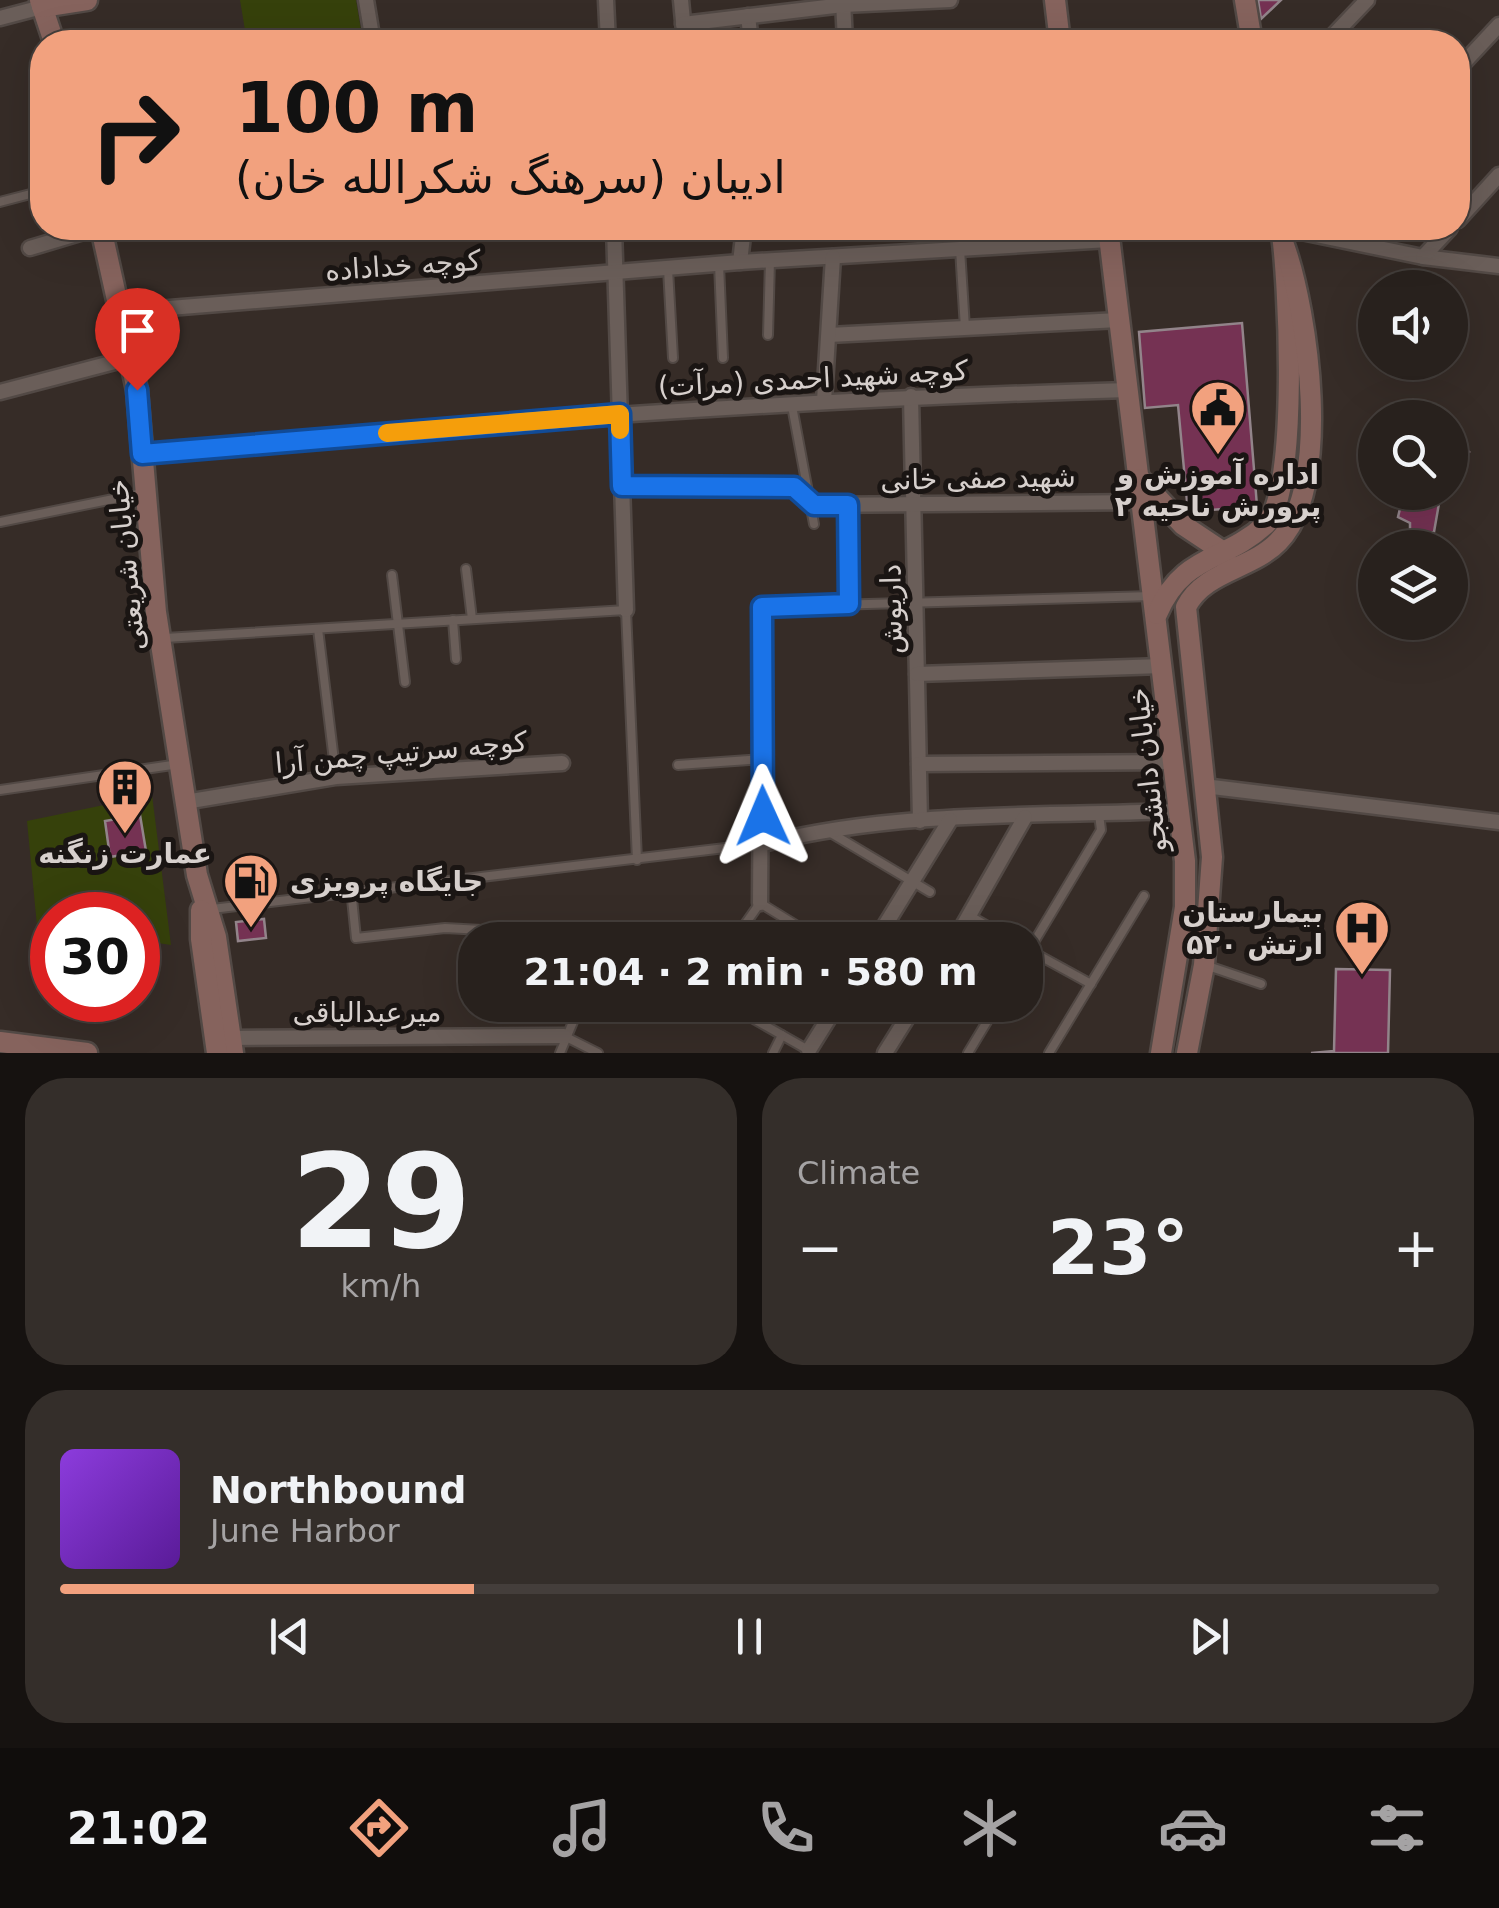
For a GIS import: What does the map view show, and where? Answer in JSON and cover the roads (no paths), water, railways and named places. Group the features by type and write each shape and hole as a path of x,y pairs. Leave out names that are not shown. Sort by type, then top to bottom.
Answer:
{"main road":[{"path":"50,30 41,3 87,0"},
{"path":"1055,0 1059,30"},
{"path":"1245,0 1250,30"},
{"name":"خیابان شریعتی","path":"102,240 130,358 160,638 204,904 200,939 227,1048"},
{"name":"خیابان دانشجو","path":"1109,240 1179,811 1185,907 1161,1053"},
{"path":"1155,606 1182,573 1227,561 1268,522 1280,503 1289,400 1282,240"},
{"path":"1140,479 1182,525 1227,561"},
{"name":"خیابان دانشجو","path":"1188,1053 1204,965 1212,871 1186,607 1198,588 1227,561"},
{"path":"0,1042 87,1053"}],"street":[{"path":"366,0 372,30"},
{"path":"606,0 607,30"},
{"path":"680,0 684,30"},
{"path":"683,24 843,3 950,0"},
{"path":"1338,30 1367,0"},
{"path":"0,18 41,3"},
{"path":"843,3 844,30"},
{"path":"748,16 749,30"},
{"path":"1470,57 1499,24"},
{"path":"1470,207 1499,175"},
{"path":"30,248 58,240"},
{"path":"614,240 626,610"},
{"path":"740,262 743,240"},
{"name":"کوچه خداداده","path":"120,312 1049,240"},
{"path":"1346,240 1423,258 1499,266"},
{"path":"1423,258 1439,240"},
{"path":"824,402 834,256"},
{"path":"829,335 1119,320"},
{"path":"0,392 130,358"},
{"name":"کوچه شهید احمدی (مرآت)","path":"142,454 620,414 910,396 1128,390"},
{"name":"داریوش","path":"910,396 920,821"},
{"name":"شهید صفی خانی","path":"814,505 1143,502"},
{"path":"760,903 764,844 762,607"},
{"path":"917,674 1162,666"},
{"name":"کوچه سرتیپ چمن آرا","path":"185,802 336,777 562,762"},
{"path":"919,764 1174,762"},
{"path":"1204,786 1499,822"},
{"path":"764,844 824,829 920,821 1179,811"},
{"path":"966,922 1025,817"},
{"path":"887,922 950,820"},
{"path":"811,1052 828,1022"},
{"path":"885,1053 904,1022"},
{"name":"میرعبدالباقی","path":"227,1048 564,1036"}],"lane":[{"path":"0,202 30,194"},
{"path":"960,249 965,328"},
{"path":"768,335 770,260"},
{"path":"719,264 722,358"},
{"path":"668,269 673,358"},
{"path":"791,404 814,505 814,524"},
{"path":"622,486 794,487 814,505"},
{"path":"0,522 145,493"},
{"path":"848,505 849,604"},
{"path":"466,569 472,619"},
{"path":"392,575 405,682"},
{"path":"762,607 916,602 1155,606"},
{"path":"160,638 626,610 637,860"},
{"path":"453,620 456,659"},
{"path":"318,629 336,777"},
{"path":"678,765 763,759"},
{"path":"0,790 180,764"},
{"path":"1043,923 1100,830 1099,814"},
{"path":"824,829 930,892"},
{"path":"204,904 764,844"},
{"path":"351,890 356,938 458,929"},
{"path":"1049,1053 1144,896"},
{"path":"747,922 760,903 792,922"},
{"path":"970,916 980,922"},
{"path":"1043,960 1091,984"},
{"path":"1204,965 1261,984"},
{"path":"560,1053 571,1022"},
{"path":"764,1022 811,1052"},
{"path":"968,1053 987,1022"},
{"path":"773,1053 782,1035"},
{"path":"564,1036 598,1053"}],"place":[{"name":"اداره آموزش و پرورش ناحیه ۲","path":"1218,457"},
{"name":"عمارت زنگنه","path":"125,836"},
{"name":"جایگاه پرویزی","path":"251,930"},
{"name":"بیمارستان ۵۲۰ ارتش","path":"1362,977"}]}
